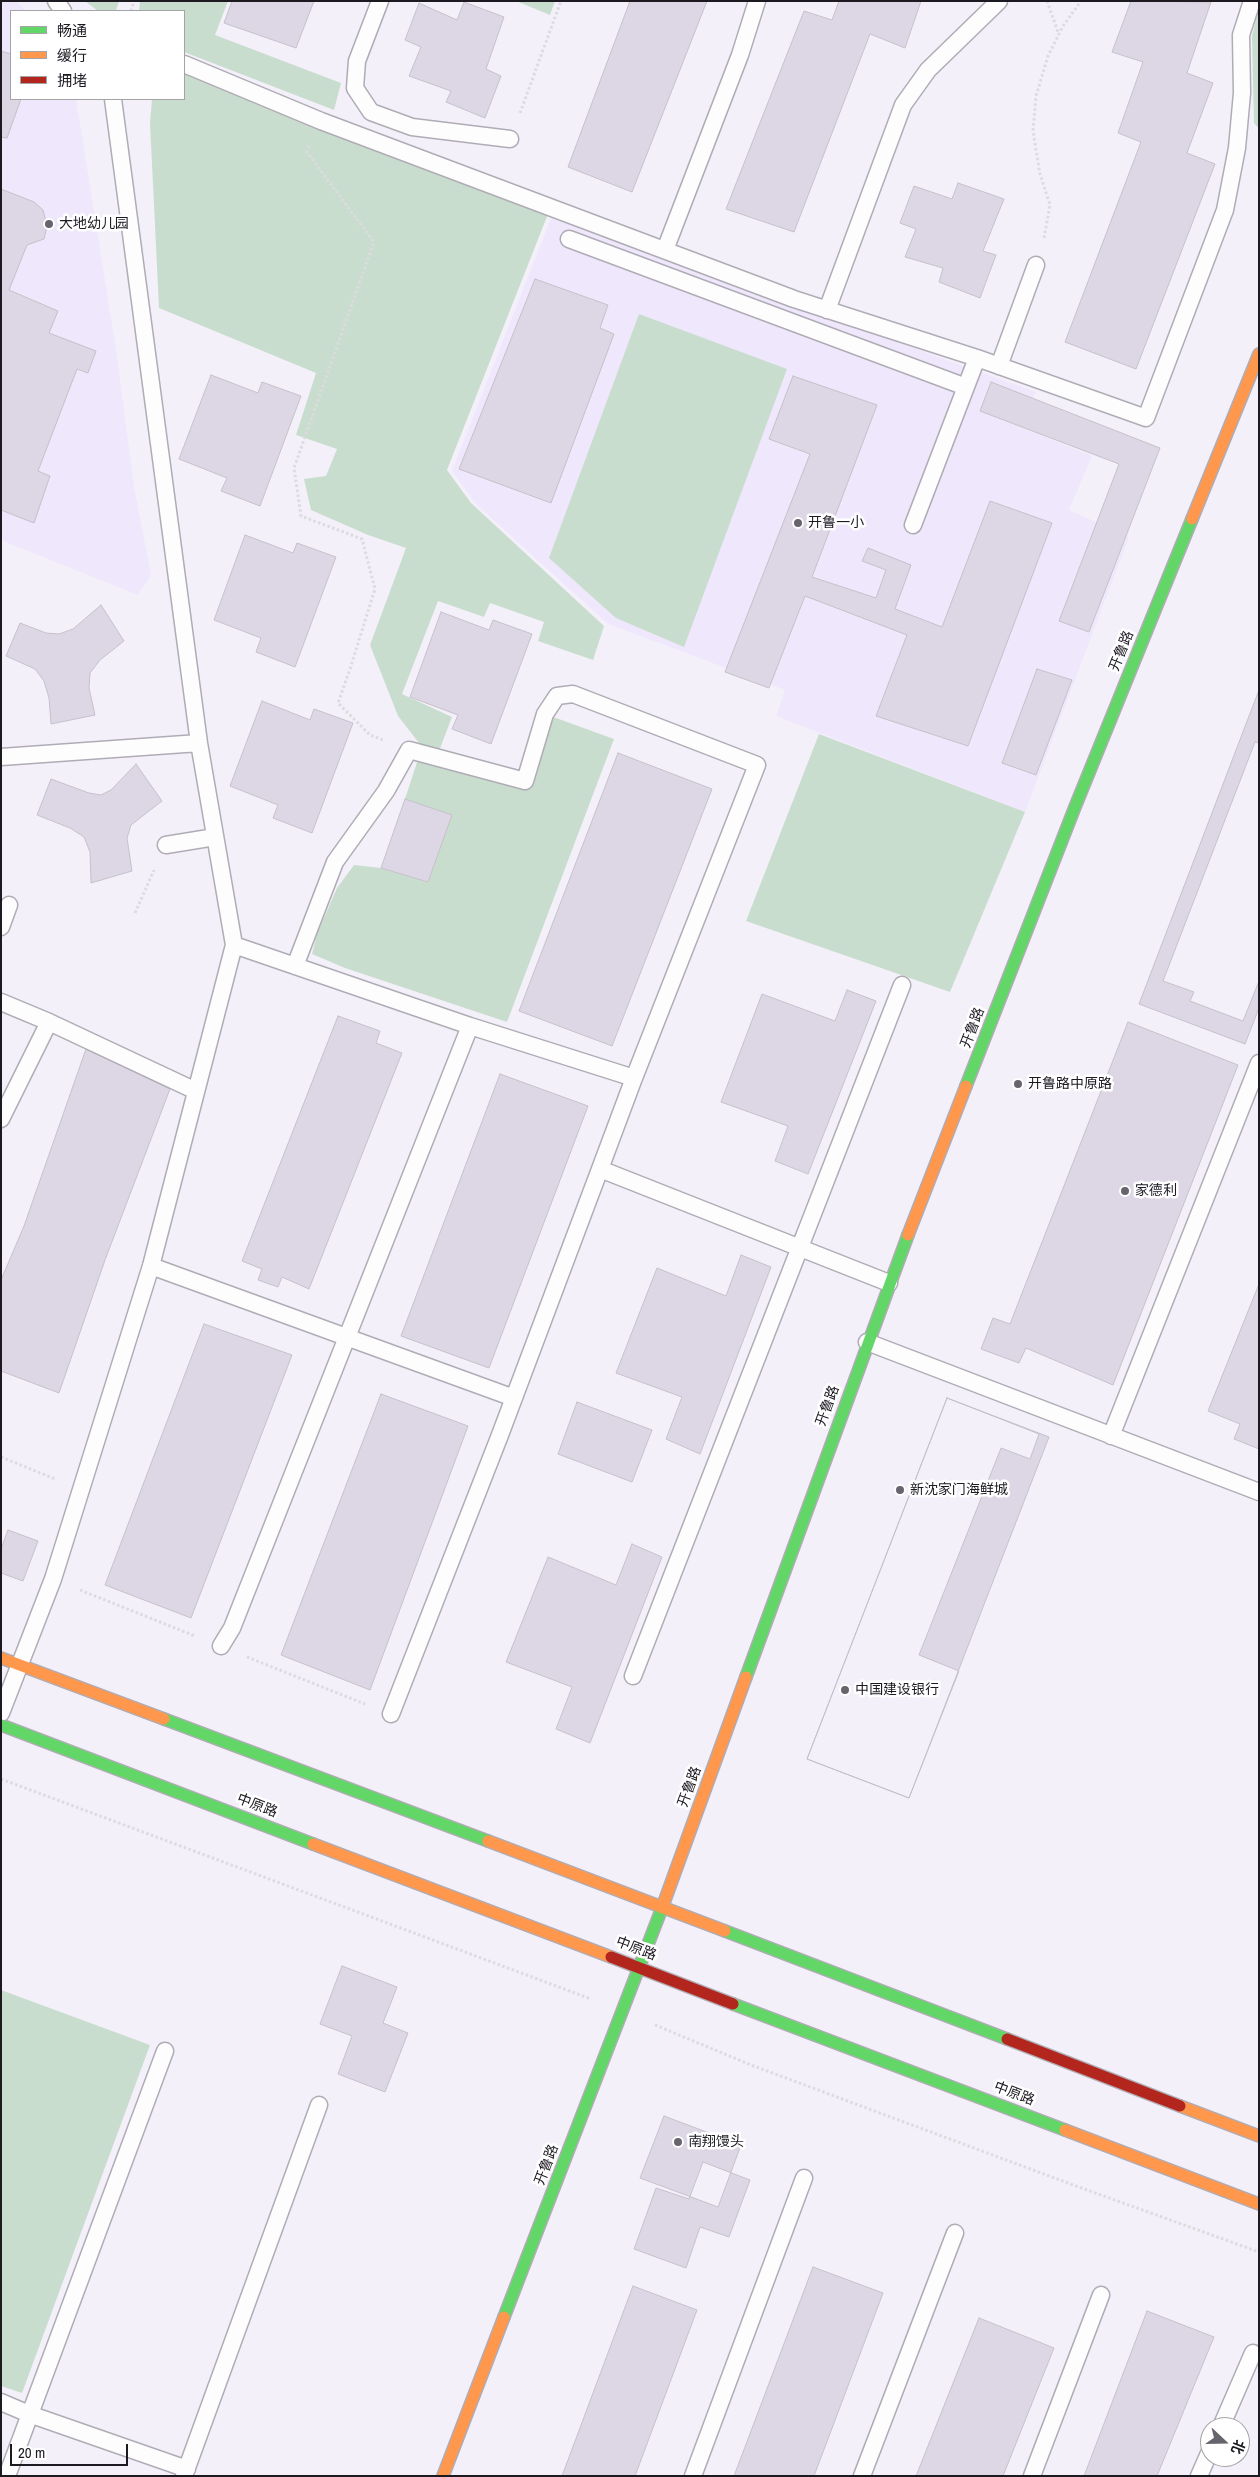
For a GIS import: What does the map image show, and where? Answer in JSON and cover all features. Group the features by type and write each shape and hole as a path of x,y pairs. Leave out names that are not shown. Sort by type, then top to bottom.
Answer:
{"main road":[{"name":"开鲁路","path":"443,2476 640,1967 889,1283 1075,808 1257,364"},
{"path":"1,1658 662,1907 1259,2136"},
{"name":"中原路","path":"1,1725 1259,2204"}],"lane":[{"path":"380,1 357,61 356,88 371,112 412,128 510,139"},
{"path":"665,250 740,55 757,1"},
{"path":"827,310 903,105 928,70 999,1"},
{"path":"185,64 321,121 827,310 978,358 1146,418 1225,210 1237,148 1242,93 1241,35 1252,1"},
{"path":"1,1713 53,1579 151,1266 234,944 199,744 114,100"},
{"path":"569,239 966,387"},
{"path":"999,366 1036,264"},
{"path":"913,525 978,358"},
{"path":"295,966 335,862 386,791 409,750 525,781 545,714 557,696 573,694 757,765 634,1078 514,1398 391,1714"},
{"path":"1,757 199,744"},
{"path":"166,845 215,837"},
{"path":"1,927 10,906"},
{"path":"234,944 470,1026 634,1078"},
{"path":"633,1676 902,985"},
{"path":"1,1002 49,1022 196,1092"},
{"path":"1,1119 49,1022"},
{"path":"222,1646 232,1628 470,1026"},
{"path":"1111,1436 1259,1063"},
{"path":"600,1169 889,1283"},
{"path":"151,1266 346,1339 514,1398"},
{"path":"867,1342 954,1377 1259,1492"},
{"path":"7,2476 165,2051"},
{"path":"1,2402 185,2472 319,2105"},
{"path":"693,2476 804,2178"},
{"path":"862,2476 955,2232"},
{"path":"1032,2476 1101,2295"},
{"path":"1225,2417 1253,2353"}],"path":[{"path":"510,139 561,1"},
{"path":"1047,1 1059,35"},
{"path":"1036,264 1045,235 1050,205 1040,174 1033,131 1036,96 1048,56 1081,1"},
{"path":"321,121 306,152 374,242 294,468 301,516 362,539 375,589 338,703 370,735 409,750"},
{"path":"135,913 166,845"},
{"path":"1,1457 81,1490"}],"shaded area":[{"name":"大地幼儿园","path":"1,1 17,1 25,10 10,10 10,100 76,100 116,349 134,486 151,575 138,595 1,540"},
{"name":"开鲁一小","path":"551,218 1036,392 1021,427 1092,456 1069,510 1129,537 1025,812 776,716 785,690 608,624 476,504 452,471"}],"green space":[{"path":"85,1 119,1 116,10 97,10"},
{"path":"140,1 228,1 215,35 341,83 334,110 185,52 185,10 139,10"},
{"path":"516,1 555,1 550,15"},
{"path":"1259,4 1259,129 1254,123 1252,37"},
{"path":"185,72 548,214 447,470 471,503 604,626 593,660 538,641 544,622 490,603 484,617 438,601 402,694 452,717 439,751 419,743 398,716 370,645 406,548 368,535 311,510 304,479 326,476 337,449 296,435 316,373 159,308 150,123 152,100 185,100"},
{"path":"639,314 787,369 684,647 616,618 549,558"},
{"path":"545,714 614,739 507,1022 345,968 312,954 317,934 337,888 354,865 381,868 428,882 451,815 405,799 420,753 525,781"},
{"path":"819,734 1025,812 950,992 746,921"},
{"path":"1,1990 150,2045 22,2393 1,2386"}],"building":[{"path":"232,1 314,1 296,48 224,23"},
{"path":"630,1 707,1 632,192 568,167"},
{"path":"839,1 921,1 905,48 870,34 794,232 726,209 804,11 832,20"},
{"path":"1131,1 1211,2 1187,73 1213,83 1187,153 1215,164 1136,369 1065,342 1141,142 1118,133 1143,62 1112,52"},
{"path":"464,2 504,17 486,69 501,76 485,118 446,102 451,91 409,76 421,47 405,40 419,3 457,20"},
{"path":"1,51 10,54 10,100 21,100 7,138 1,137"},
{"path":"958,183 1004,199 983,251 996,255 980,298 939,282 943,268 905,257 916,229 900,223 914,186 952,199"},
{"path":"1,189 34,202 43,210 47,226 44,239 27,245 9,290 58,311 49,333 96,351 88,373 77,369 38,471 50,476 34,523 1,510"},
{"path":"535,279 608,305 600,328 614,334 551,503 459,469"},
{"path":"211,375 258,393 262,382 301,396 260,506 221,491 227,478 179,459"},
{"path":"793,376 877,405 812,577 876,598 886,570 862,561 868,548 911,565 895,609 942,627 990,501 1052,523 968,746 876,716 907,635 805,596 769,688 725,672 810,454 769,439"},
{"path":"991,382 1160,448 1089,632 1059,621 1119,464 980,411"},
{"path":"245,535 293,553 297,543 336,557 295,667 256,652 261,638 214,620"},
{"path":"101,605 124,641 100,660 90,673 89,688 95,715 51,724 49,698 44,681 35,669 6,656 20,623 46,633 59,634 73,629"},
{"path":"441,612 489,630 493,620 532,634 491,744 452,729 458,715 410,697"},
{"path":"1037,669 1072,680 1036,775 1002,763"},
{"path":"1259,690 1259,1008 1245,1044 1139,1004"},
{"path":"262,701 310,720 314,709 353,723 312,833 273,818 278,805 230,786"},
{"path":"1255,742 1259,743 1259,981 1243,1021 1190,1001 1194,992 1163,981"},
{"path":"618,753 712,789 612,1046 519,1011"},
{"path":"136,764 162,801 131,825 127,838 132,871 91,883 90,852 84,837 70,828 37,815 51,779 89,793 101,795 111,790"},
{"path":"405,799 452,815 428,882 381,868"},
{"path":"847,990 876,1001 808,1174 775,1161 788,1126 721,1102 762,994 835,1021"},
{"path":"338,1016 380,1031 376,1043 402,1053 309,1289 282,1277 278,1287 258,1280 262,1269 242,1261"},
{"name":"家德利","path":"1128,1022 1238,1065 1113,1385 1026,1348 1019,1363 981,1349 993,1318 1010,1324"},
{"path":"86,1049 170,1089 105,1260 59,1393 1,1371 1,1280 24,1226"},
{"path":"500,1074 588,1106 489,1368 401,1336"},
{"path":"741,1255 771,1267 700,1454 666,1439 682,1397 616,1373 657,1268 726,1296"},
{"path":"1259,1284 1259,1449 1234,1439 1240,1424 1208,1411"},
{"path":"204,1324 292,1355 191,1618 105,1585"},
{"path":"381,1394 468,1426 370,1690 281,1655"},
{"path":"947,1398 1049,1437 909,1798 807,1759"},
{"path":"947,1398 1039,1434 1030,1459 1001,1448 919,1655 959,1671 909,1798 807,1759"},
{"path":"577,1402 652,1430 632,1482 558,1454"},
{"path":"8,1530 38,1541 23,1581 1,1573 1,1549"},
{"path":"632,1544 662,1557 590,1743 556,1729 572,1687 506,1662 548,1557 616,1585"},
{"path":"342,1966 397,1987 383,2023 408,2033 385,2092 338,2074 352,2036 320,2024"},
{"path":"664,2116 741,2145 718,2207 640,2178"},
{"path":"703,2162 750,2180 729,2237 700,2227 686,2268 634,2249 656,2188 689,2199"},
{"path":"813,2267 883,2293 814,2476 734,2476"},
{"path":"633,2286 697,2310 635,2476 562,2476"},
{"path":"1147,2311 1214,2337 1157,2476 1084,2476"},
{"path":"979,2318 1054,2348 1003,2476 916,2476"}],"traffic: fast":[{"path":"966,1086 1075,807 1192,519"},
{"path":"746,1677 908,1235"},
{"path":"164,1719 488,1841"},
{"path":"1,1725 313,1844"},
{"path":"504,2317 662,1908"},
{"path":"725,1931 1007,2039"},
{"path":"733,2004 1065,2130"}],"traffic: slow":[{"path":"1192,519 1259,354"},
{"path":"908,1235 966,1086"},
{"path":"1,1658 164,1719"},
{"path":"662,1908 746,1677"},
{"path":"488,1841 725,1931"},
{"path":"313,1844 611,1957"},
{"path":"1180,2106 1259,2136"},
{"path":"1065,2130 1259,2204"},
{"path":"443,2476 504,2317"}],"traffic: jam":[{"path":"611,1957 733,2004"},
{"path":"1007,2039 1180,2106"}],"place":[{"name":"大地幼儿园","path":"49,224"},
{"name":"开鲁一小","path":"798,523"},
{"name":"开鲁路中原路","path":"1018,1084"},
{"name":"家德利","path":"1125,1191"},
{"name":"新沈家门海鲜城","path":"900,1490"},
{"name":"中国建设银行","path":"845,1690"},
{"name":"南翔馒头","path":"678,2142"}]}
